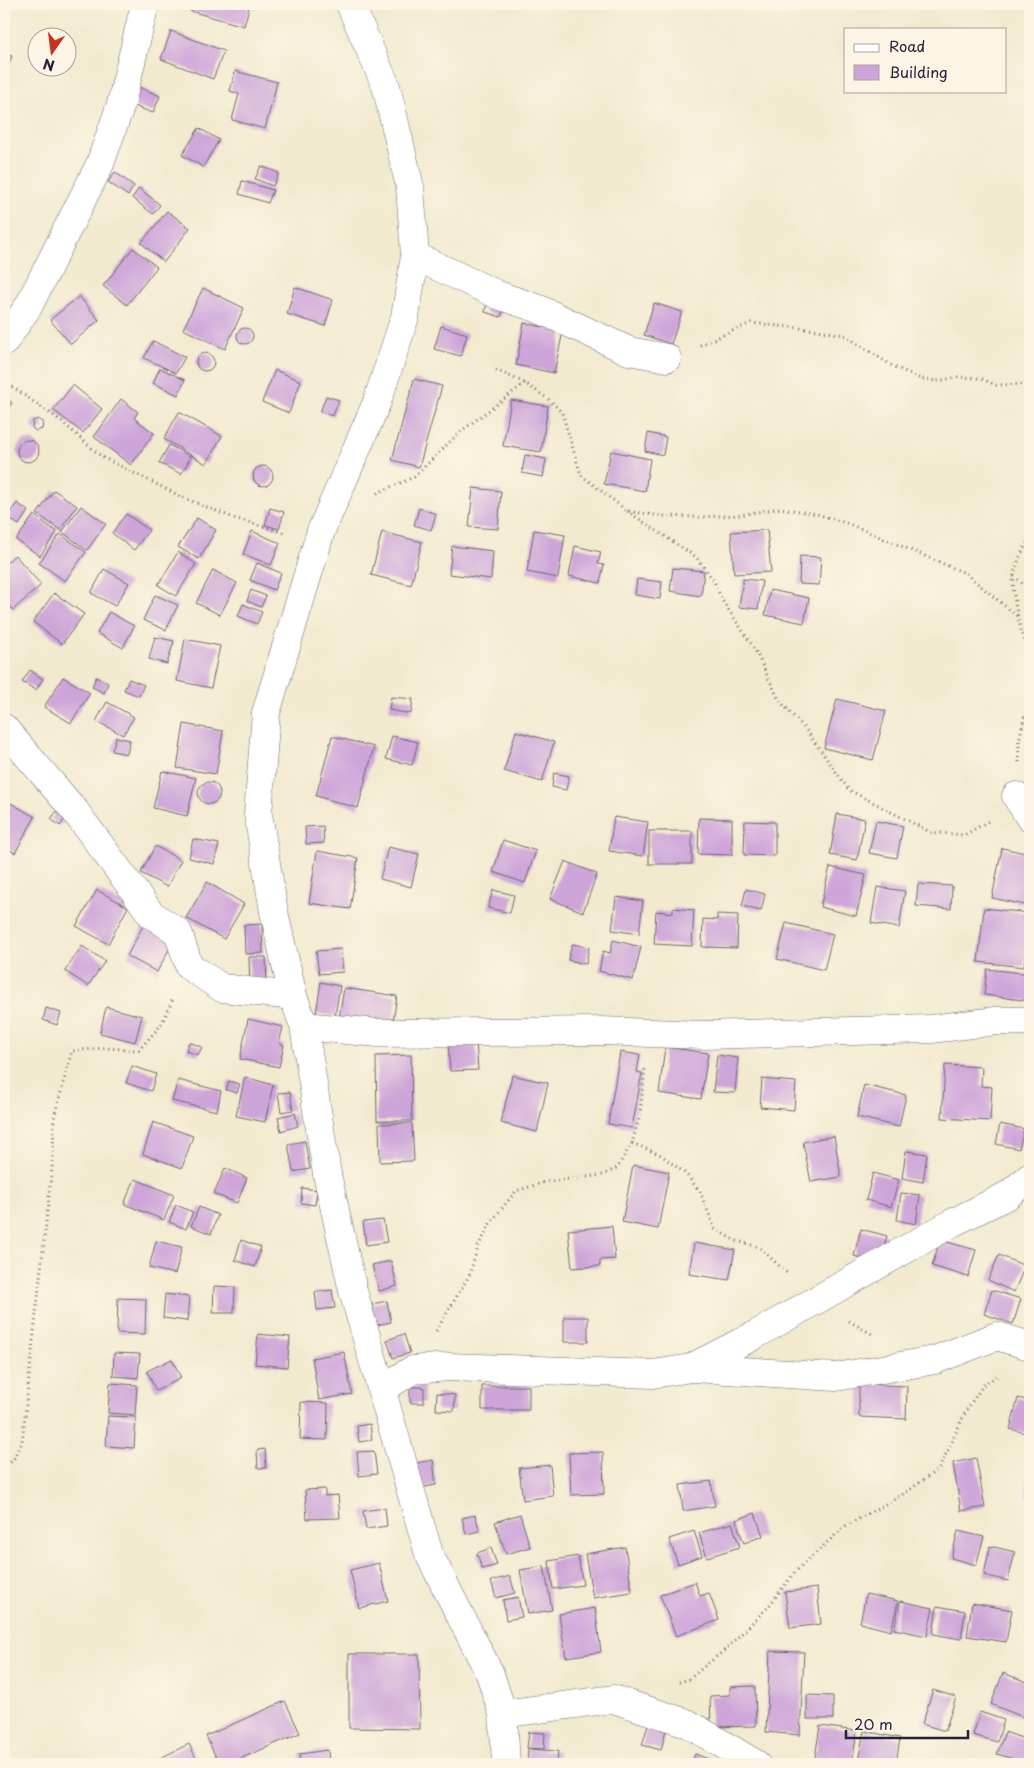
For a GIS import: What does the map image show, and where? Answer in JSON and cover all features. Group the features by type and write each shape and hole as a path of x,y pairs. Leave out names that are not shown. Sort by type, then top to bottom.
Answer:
{"street":[{"path":"4,342 28,308 100,164 121,104 145,4"},
{"path":"350,4 386,86 410,187 415,256 406,317 377,402 321,531 266,713 258,814 274,912 293,996 304,1026 327,1174 353,1291 429,1554 490,1674 504,1714 506,1764"},
{"path":"415,256 498,295 539,309 629,351 667,358"},
{"path":"4,728 75,811 152,914 178,932 189,966 222,988 293,996"},
{"path":"304,1026 378,1033 711,1034 931,1029 996,1020 1030,1021"},
{"path":"691,1368 817,1300 952,1223 1008,1195 1030,1177"},
{"path":"381,1390 412,1370 449,1367 549,1372 602,1371 653,1374 691,1368 836,1377 935,1360 997,1336 1030,1346"},
{"path":"504,1714 613,1699 687,1723 756,1764"}],"path":[{"path":"667,358 750,323 818,330 844,335 891,365 920,379 937,381 958,377 980,378 996,385 1030,384"},
{"path":"496,370 525,382 540,391 562,413 581,476 627,512 696,557 714,581 722,600 754,648 779,700 806,730 850,790 930,832 964,835 998,815 1023,807 1019,742 1030,692"},
{"path":"4,381 61,421 102,457 138,476 234,518 286,534 321,531"},
{"path":"369,498 414,477 460,432 525,382"},
{"path":"627,512 661,516 698,517 740,515 780,508 817,514 849,524 965,573 1017,616"},
{"path":"1030,539 1024,547 1013,575 1017,616 1022,636 1030,652"},
{"path":"1013,575 1030,590"},
{"path":"4,1470 14,1458 22,1442 53,1159 54,1118 72,1051 104,1048 139,1050 161,1025 189,966"},
{"path":"412,1370 469,1276 478,1247 492,1222 516,1191 545,1182 603,1175 617,1168 632,1142 640,1115 650,1033"},
{"path":"632,1142 661,1156 686,1174 700,1192 715,1229 734,1240 760,1247 817,1300 879,1338"},
{"path":"670,1684 689,1680 727,1648 768,1607 794,1573 844,1526 905,1493 939,1469 966,1411 983,1385 999,1375"}],"building":[{"path":"192,4 250,4 244,26 190,11"},
{"path":"171,31 224,51 213,79 161,59"},
{"path":"4,54 12,56 4,77"},
{"path":"235,71 277,82 265,129 232,120 239,94 230,91"},
{"path":"134,85 160,96 153,113 126,103"},
{"path":"199,128 219,140 203,167 182,155"},
{"path":"261,166 279,173 273,186 255,179"},
{"path":"115,172 134,186 128,196 108,182"},
{"path":"242,181 273,190 268,203 239,194"},
{"path":"139,188 160,205 153,214 132,198"},
{"path":"167,211 190,228 164,262 141,243"},
{"path":"133,248 157,267 127,305 103,286"},
{"path":"295,287 333,300 325,326 287,314"},
{"path":"203,288 244,308 225,349 183,329"},
{"path":"79,296 99,320 71,344 50,320"},
{"path":"488,298 505,303 501,317 485,312"},
{"path":"654,303 682,312 671,344 644,335"},
{"path":"524,323 563,331 554,373 516,365"},
{"path":"441,326 467,334 461,356 434,349"},
{"path":"245,328 251,330 253,336 251,342 245,344 239,342 237,336 239,330"},
{"path":"153,341 185,357 176,373 144,358"},
{"path":"205,353 211,356 214,362 211,368 205,371 199,368 196,362 199,356"},
{"path":"160,368 185,380 178,395 153,383"},
{"path":"275,370 301,381 289,413 262,402"},
{"path":"414,379 442,386 419,467 392,460"},
{"path":"73,385 102,409 83,433 53,410"},
{"path":"326,396 339,400 333,416 320,412"},
{"path":"4,397 12,403 4,414"},
{"path":"121,399 138,412 134,418 154,433 131,465 94,437"},
{"path":"511,400 548,406 541,452 503,446"},
{"path":"179,412 222,436 206,464 164,439"},
{"path":"38,419 43,423 42,429 36,431 32,428 33,421"},
{"path":"648,433 666,437 663,455 645,451"},
{"path":"28,440 36,443 39,451 36,459 28,462 20,459 17,451 20,443"},
{"path":"169,445 191,457 181,474 159,463"},
{"path":"611,451 650,459 645,491 604,484"},
{"path":"525,455 546,459 543,477 522,473"},
{"path":"263,466 270,469 273,476 270,483 263,486 256,483 253,476 256,469"},
{"path":"473,488 501,491 498,529 469,527"},
{"path":"54,490 77,506 60,530 37,514"},
{"path":"17,503 28,511 19,525 7,517"},
{"path":"81,506 106,524 87,550 62,532"},
{"path":"270,508 284,512 279,529 265,525"},
{"path":"419,508 436,514 431,530 414,525"},
{"path":"126,514 149,530 134,550 112,533"},
{"path":"34,515 57,532 40,556 16,540"},
{"path":"197,518 216,530 199,559 178,547"},
{"path":"534,530 565,535 558,578 527,572"},
{"path":"767,530 771,572 734,574 731,532"},
{"path":"252,531 280,543 271,565 243,554"},
{"path":"382,532 422,542 411,585 371,575"},
{"path":"60,534 86,552 65,581 39,563"},
{"path":"452,546 493,551 491,579 449,574"},
{"path":"575,546 601,552 598,564 604,565 600,583 569,576"},
{"path":"178,552 196,564 176,596 158,585"},
{"path":"15,555 41,585 13,610 4,599 4,565"},
{"path":"800,556 821,557 819,585 799,584"},
{"path":"257,563 281,573 274,590 250,580"},
{"path":"673,568 704,571 701,596 670,591"},
{"path":"104,569 129,583 115,606 91,593"},
{"path":"213,570 237,583 220,615 196,603"},
{"path":"637,579 662,582 660,599 635,595"},
{"path":"743,579 762,581 758,609 739,607"},
{"path":"251,590 266,596 261,607 247,601"},
{"path":"770,590 809,598 804,623 765,615"},
{"path":"54,593 84,614 62,644 33,622"},
{"path":"155,595 178,605 166,630 143,620"},
{"path":"243,604 262,612 257,624 238,616"},
{"path":"109,612 134,626 123,648 97,633"},
{"path":"155,637 174,641 167,664 149,659"},
{"path":"185,639 220,646 211,688 177,681"},
{"path":"30,670 43,679 36,690 22,682"},
{"path":"63,677 90,693 71,723 44,707"},
{"path":"96,677 108,683 104,693 92,687"},
{"path":"129,679 144,685 139,696 124,690"},
{"path":"391,697 413,699 411,714 389,710"},
{"path":"837,699 886,711 873,760 824,748"},
{"path":"107,702 134,717 123,735 96,721"},
{"path":"184,724 223,731 216,774 177,768"},
{"path":"516,731 554,742 542,782 504,771"},
{"path":"332,736 374,747 358,808 316,796"},
{"path":"392,736 418,742 412,765 386,759"},
{"path":"116,737 130,740 127,754 112,751"},
{"path":"162,771 196,778 187,816 153,808"},
{"path":"554,773 569,776 566,790 552,787"},
{"path":"209,782 217,785 220,793 217,801 209,804 201,801 198,793 201,785"},
{"path":"9,802 35,817 15,853 4,846 4,811"},
{"path":"61,805 70,811 60,826 51,819"},
{"path":"837,814 865,819 857,860 830,855"},
{"path":"614,817 648,822 643,856 609,851"},
{"path":"699,818 732,819 732,855 698,854"},
{"path":"745,821 775,822 775,856 744,855"},
{"path":"876,821 903,826 897,858 869,853"},
{"path":"323,826 324,843 306,844 305,827"},
{"path":"649,831 692,831 692,864 649,864"},
{"path":"193,839 219,844 214,864 189,858"},
{"path":"503,840 536,851 525,883 493,872"},
{"path":"155,846 181,860 167,887 141,873"},
{"path":"388,847 419,854 411,887 380,879"},
{"path":"1002,848 1030,854 1030,906 992,898"},
{"path":"317,851 358,858 350,909 309,903"},
{"path":"565,861 597,874 583,912 550,899"},
{"path":"830,867 866,875 856,916 820,907"},
{"path":"207,882 244,904 224,939 186,918"},
{"path":"918,884 952,886 951,909 916,906"},
{"path":"877,887 905,891 899,928 871,923"},
{"path":"746,889 765,894 761,911 742,906"},
{"path":"97,890 128,907 108,944 76,926"},
{"path":"493,890 514,895 510,913 488,908"},
{"path":"616,897 643,901 639,934 612,930"},
{"path":"673,908 694,910 692,946 654,944 656,911 673,913"},
{"path":"984,908 1029,913 1024,967 978,962"},
{"path":"717,914 738,915 737,948 702,947 703,919 717,920"},
{"path":"786,923 833,934 824,970 777,959"},
{"path":"144,924 174,940 157,972 127,956"},
{"path":"262,924 263,953 245,954 244,925"},
{"path":"613,940 641,947 633,980 599,971 603,951 610,953"},
{"path":"572,944 589,947 586,964 568,960"},
{"path":"82,946 105,961 88,986 65,971"},
{"path":"341,949 343,972 319,974 316,951"},
{"path":"249,957 266,957 267,989 250,989"},
{"path":"987,969 1030,974 1030,1001 984,995"},
{"path":"321,982 340,986 335,1016 316,1013"},
{"path":"344,988 397,996 392,1028 339,1019"},
{"path":"106,1007 142,1016 135,1042 100,1033"},
{"path":"46,1008 61,1013 57,1025 43,1020"},
{"path":"248,1019 283,1027 279,1043 284,1045 279,1067 240,1059"},
{"path":"189,1042 202,1047 198,1055 186,1051"},
{"path":"476,1042 478,1070 450,1071 448,1043"},
{"path":"665,1047 708,1053 701,1099 659,1093"},
{"path":"620,1052 640,1055 637,1072 642,1073 632,1128 608,1124"},
{"path":"411,1055 412,1121 377,1121 376,1056"},
{"path":"717,1055 738,1058 735,1093 713,1092"},
{"path":"945,1065 982,1067 981,1086 992,1087 990,1121 942,1118"},
{"path":"132,1066 156,1074 151,1091 126,1083"},
{"path":"512,1075 548,1083 537,1132 501,1123"},
{"path":"245,1077 273,1085 265,1122 236,1116"},
{"path":"762,1079 796,1082 794,1110 760,1107"},
{"path":"178,1080 221,1091 217,1111 172,1101"},
{"path":"229,1081 240,1084 237,1093 226,1090"},
{"path":"864,1085 906,1095 899,1127 857,1117"},
{"path":"290,1092 293,1110 281,1112 278,1093"},
{"path":"295,1113 298,1126 281,1131 278,1117"},
{"path":"153,1122 193,1136 182,1168 143,1154"},
{"path":"412,1123 414,1161 380,1162 379,1124"},
{"path":"1000,1124 1024,1129 1019,1149 996,1144"},
{"path":"834,1136 841,1177 811,1182 803,1142"},
{"path":"305,1141 310,1169 293,1172 288,1144"},
{"path":"906,1151 927,1154 923,1182 902,1178"},
{"path":"633,1165 669,1172 658,1229 622,1222"},
{"path":"225,1168 247,1178 237,1203 214,1194"},
{"path":"873,1173 899,1180 891,1207 866,1200"},
{"path":"135,1179 174,1195 164,1220 124,1204"},
{"path":"302,1188 317,1190 315,1205 301,1203"},
{"path":"901,1193 920,1195 916,1224 897,1220"},
{"path":"176,1205 193,1212 186,1229 169,1222"},
{"path":"199,1207 218,1215 211,1234 191,1226"},
{"path":"383,1220 387,1242 366,1245 363,1222"},
{"path":"612,1226 615,1259 600,1260 600,1266 572,1268 568,1230"},
{"path":"861,1229 887,1236 879,1263 854,1256"},
{"path":"241,1240 261,1247 255,1267 235,1260"},
{"path":"940,1240 976,1250 968,1277 932,1266"},
{"path":"156,1241 182,1247 175,1274 149,1268"},
{"path":"694,1243 735,1250 729,1280 689,1274"},
{"path":"999,1255 1025,1266 1014,1292 988,1280"},
{"path":"391,1261 397,1286 379,1291 372,1265"},
{"path":"214,1286 235,1287 234,1313 213,1313"},
{"path":"332,1290 335,1308 317,1310 315,1292"},
{"path":"992,1290 1021,1299 1013,1324 984,1314"},
{"path":"165,1294 189,1297 187,1321 163,1318"},
{"path":"118,1298 146,1299 145,1334 117,1333"},
{"path":"387,1301 391,1322 377,1325 372,1304"},
{"path":"564,1317 588,1317 588,1342 564,1342"},
{"path":"258,1334 290,1337 287,1367 255,1364"},
{"path":"404,1334 410,1353 393,1358 387,1340"},
{"path":"344,1352 352,1394 319,1400 312,1358"},
{"path":"114,1353 140,1354 138,1378 113,1376"},
{"path":"172,1359 181,1378 156,1391 147,1371"},
{"path":"110,1383 137,1385 135,1415 108,1413"},
{"path":"859,1384 907,1386 906,1419 859,1417"},
{"path":"482,1386 529,1386 529,1410 482,1410"},
{"path":"410,1387 424,1387 424,1403 410,1403"},
{"path":"437,1393 455,1395 454,1411 436,1410"},
{"path":"1018,1398 1030,1401 1030,1434 1010,1429"},
{"path":"301,1402 328,1403 327,1440 300,1439"},
{"path":"108,1416 136,1417 134,1448 106,1446"},
{"path":"370,1424 372,1440 359,1442 357,1426"},
{"path":"265,1449 266,1468 258,1468 257,1450"},
{"path":"374,1451 377,1474 359,1476 357,1452"},
{"path":"603,1452 604,1494 571,1495 569,1453"},
{"path":"976,1458 985,1507 961,1511 953,1463"},
{"path":"433,1460 436,1485 419,1488 415,1463"},
{"path":"1030,1464 1030,1497 1026,1496"},
{"path":"550,1465 553,1496 523,1500 519,1468"},
{"path":"711,1481 715,1506 683,1511 680,1485"},
{"path":"325,1489 325,1496 338,1495 340,1518 307,1519 305,1490"},
{"path":"385,1508 387,1526 366,1529 363,1511"},
{"path":"755,1513 763,1536 744,1543 736,1520"},
{"path":"520,1514 530,1547 506,1554 495,1522"},
{"path":"475,1515 480,1531 466,1534 462,1518"},
{"path":"732,1523 740,1547 707,1557 699,1533"},
{"path":"694,1531 702,1556 678,1564 669,1539"},
{"path":"958,1531 984,1537 976,1565 951,1558"},
{"path":"990,1546 1015,1552 1008,1581 984,1575"},
{"path":"625,1547 632,1592 593,1598 585,1554"},
{"path":"491,1548 497,1565 482,1569 477,1553"},
{"path":"578,1556 583,1585 553,1589 549,1561"},
{"path":"379,1563 388,1601 359,1608 350,1570"},
{"path":"544,1566 552,1610 528,1614 520,1570"},
{"path":"510,1576 515,1593 496,1598 491,1581"},
{"path":"695,1582 700,1596 709,1593 719,1620 676,1636 660,1595"},
{"path":"817,1588 821,1624 790,1628 785,1592"},
{"path":"866,1594 898,1601 891,1631 860,1623"},
{"path":"518,1597 522,1617 506,1620 503,1600"},
{"path":"900,1601 933,1608 927,1636 894,1629"},
{"path":"972,1603 1012,1610 1006,1642 967,1636"},
{"path":"937,1606 965,1611 961,1639 933,1634"},
{"path":"595,1608 601,1652 566,1657 559,1614"},
{"path":"1030,1608 1030,1634 1026,1633"},
{"path":"770,1651 804,1652 800,1735 766,1732"},
{"path":"349,1654 419,1654 420,1729 349,1728"},
{"path":"1003,1673 1030,1683 1030,1705 1025,1718 991,1704"},
{"path":"755,1686 756,1726 711,1727 710,1696 730,1695 730,1687"},
{"path":"933,1690 956,1697 945,1731 922,1724"},
{"path":"807,1695 833,1696 833,1719 807,1719"},
{"path":"285,1701 300,1733 228,1764 219,1764 206,1736"},
{"path":"980,1712 1004,1720 997,1742 973,1735"},
{"path":"648,1725 666,1730 661,1750 642,1745"},
{"path":"820,1726 857,1731 852,1764 814,1764"},
{"path":"864,1731 900,1738 896,1764 858,1761"},
{"path":"529,1732 545,1733 544,1749 527,1748"},
{"path":"1005,1732 1030,1741 1030,1764 997,1754"},
{"path":"189,1744 199,1764 148,1764"},
{"path":"528,1749 558,1751 557,1764 527,1764"},
{"path":"328,1750 329,1764 300,1764 299,1754"},
{"path":"695,1754 722,1764 691,1764"}]}
